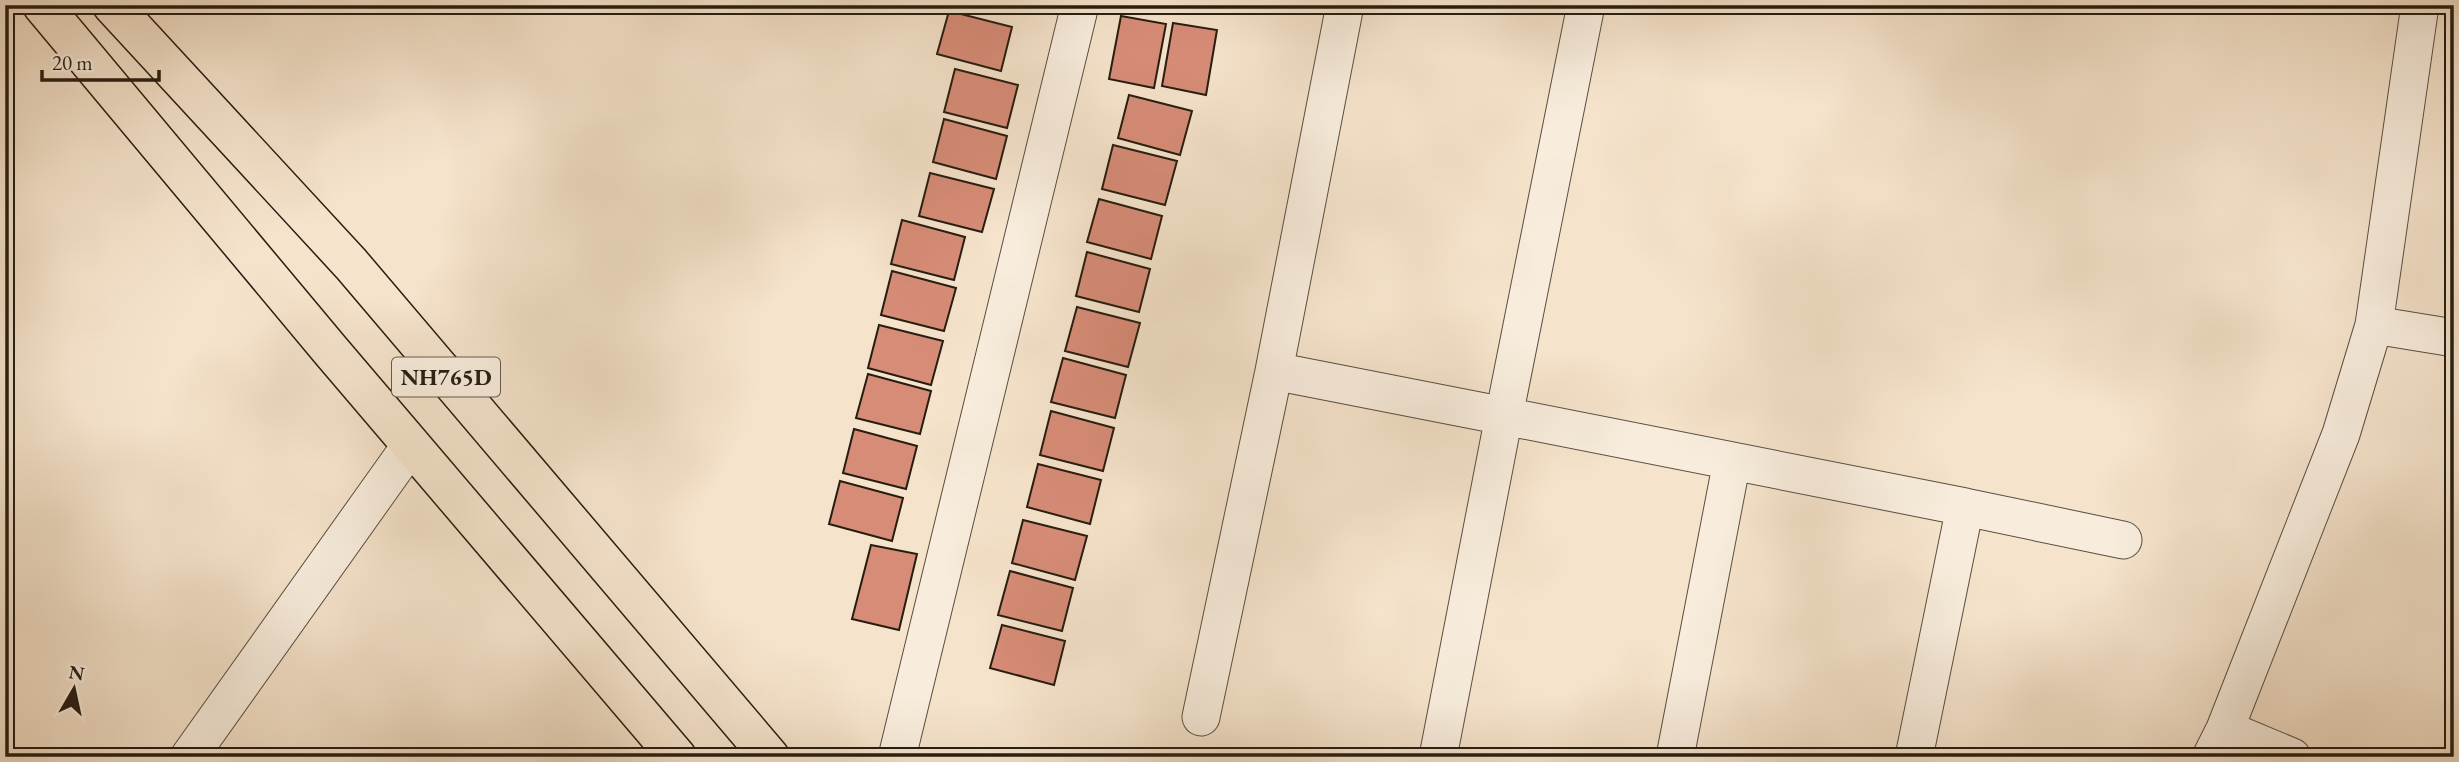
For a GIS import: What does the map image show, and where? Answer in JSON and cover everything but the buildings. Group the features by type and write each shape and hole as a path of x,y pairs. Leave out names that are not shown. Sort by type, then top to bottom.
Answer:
{"highway":[{"name":"NH765D","path":"42,5 677,757"},
{"name":"NH765D","path":"112,5 351,264 769,757"}],"street":[{"path":"897,757 1080,5"},
{"path":"1201,717 1274,371 1345,5"},
{"path":"1438,757 1586,5"},
{"path":"2292,757 2218,743 2341,435 2374,325 2420,5"},
{"path":"2374,325 2454,338"},
{"path":"1274,371 2123,540"},
{"path":"189,757 411,445"},
{"path":"1675,757 1732,461"},
{"path":"1914,757 1965,507"}]}
